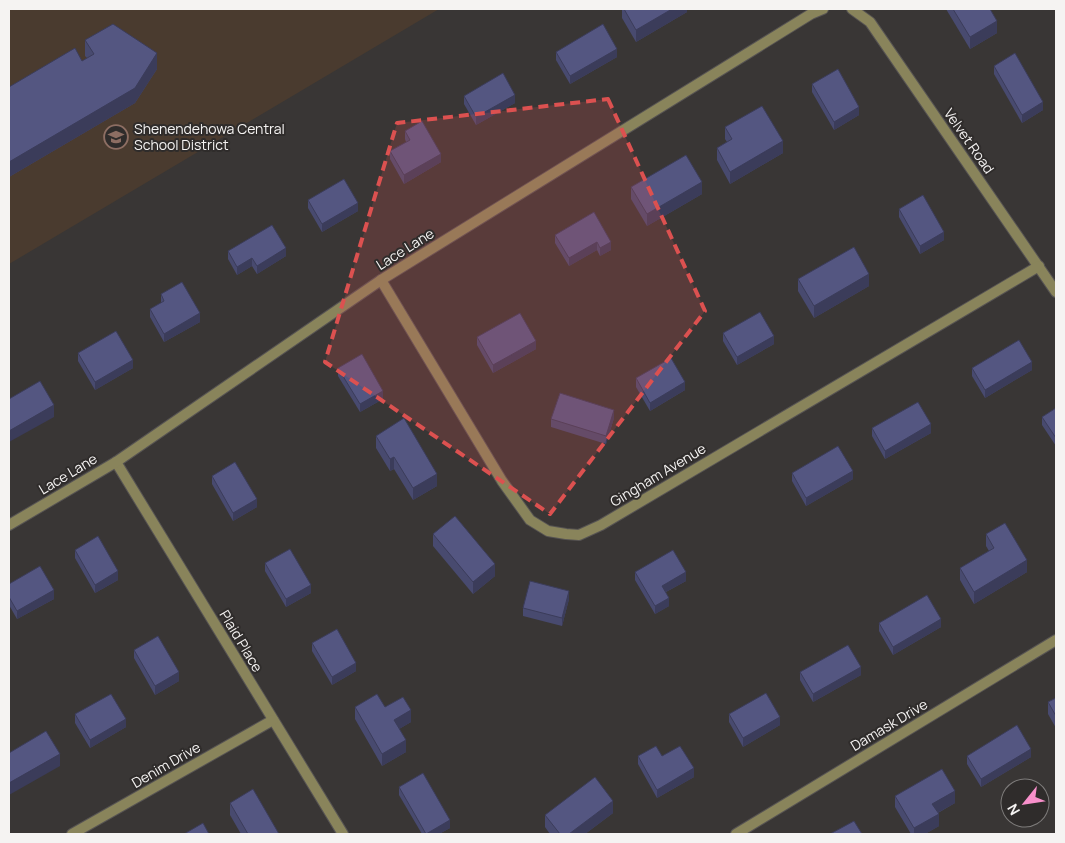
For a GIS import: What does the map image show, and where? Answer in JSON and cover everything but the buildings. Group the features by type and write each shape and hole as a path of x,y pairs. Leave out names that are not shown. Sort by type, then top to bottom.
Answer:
{"street":[{"name":"Lace Lane","path":"9,525 116,462 381,280 811,14 823,9"},
{"name":"Velvet Road","path":"854,10 870,22 1056,292"},
{"name":"Gingham Avenue","path":"381,280 502,481 530,520 548,531 579,535 601,525 1039,266"},
{"name":"Plaid Place","path":"116,462 343,834"},
{"name":"Damask Drive","path":"736,834 1056,640"},
{"name":"Denim Drive","path":"72,834 273,720"}],"highlighted area":[{"path":"608,99 705,311 550,514 325,362 397,123"}],"shaded area":[{"name":"Shenendehowa Central School District","path":"9,9 439,9 9,264"}],"place":[{"name":"Shenendehowa Central School District","path":"116,137"}]}
